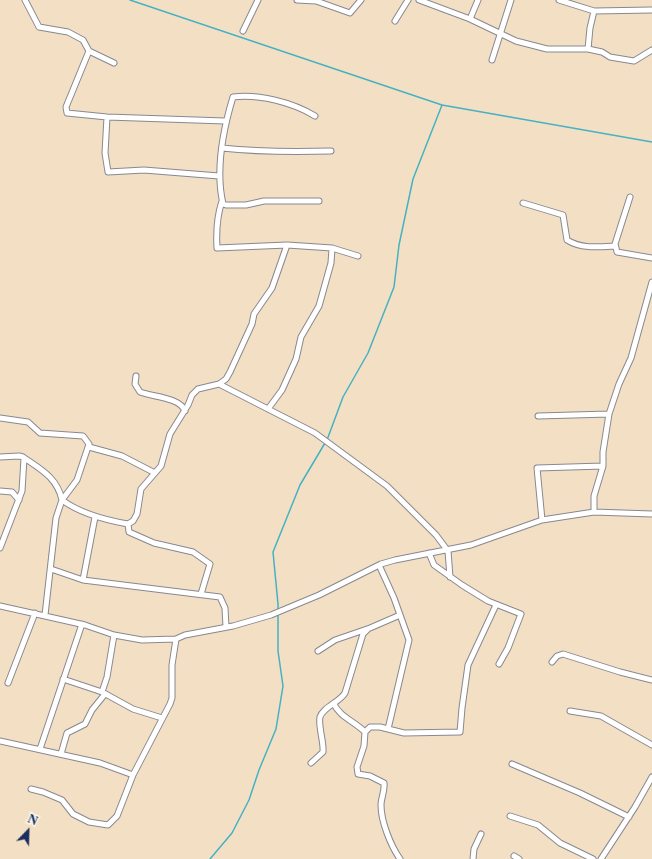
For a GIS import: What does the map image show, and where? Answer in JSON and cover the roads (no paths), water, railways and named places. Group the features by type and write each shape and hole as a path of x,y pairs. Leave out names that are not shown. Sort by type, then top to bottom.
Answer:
{"street":[{"path":"24,0 39,27 68,32 83,40 89,51 114,63"},
{"path":"243,31 258,0"},
{"path":"297,0 316,1 350,13 360,0"},
{"path":"395,21 408,0"},
{"path":"419,0 470,19 516,40 547,48 588,49 602,52 610,57 634,61 652,50"},
{"path":"470,19 478,0"},
{"path":"492,60 511,0"},
{"path":"558,0 594,11 652,10"},
{"path":"588,49 590,28 594,11"},
{"path":"89,51 66,107 67,112 107,117 225,121"},
{"path":"315,116 303,109 264,98 243,96 233,97 225,121 222,148 220,176 222,200 218,212 216,233 217,248 246,248 287,245 332,248 358,256"},
{"path":"107,117 105,153 108,172 144,170 220,176"},
{"path":"222,148 258,152 274,150 299,152 331,150"},
{"path":"630,197 615,246 616,252 652,258"},
{"path":"222,200 226,205 264,201 319,201"},
{"path":"523,203 563,215 566,240 573,244 589,247 615,246"},
{"path":"0,457 19,456 24,458 51,476 60,492 62,500 95,517 128,524 133,521 137,514 141,489 163,462 170,434 194,391 219,384 230,372 252,324 254,314 272,288 287,245"},
{"path":"268,409 282,390 296,359 301,337 319,306 331,263 332,248"},
{"path":"594,512 594,496 603,466 603,452 609,414 619,384 631,358 652,282"},
{"path":"136,376 135,384 140,392 175,402 183,408 184,411"},
{"path":"219,384 315,433 386,486 436,535 448,551 450,576"},
{"path":"538,416 609,414"},
{"path":"0,418 28,422 40,433 83,436 89,442 89,447 73,487 62,500 56,518 45,615"},
{"path":"89,447 122,456 155,473"},
{"path":"0,548 22,491 24,458"},
{"path":"542,520 537,468 603,466"},
{"path":"0,491 12,492 19,500"},
{"path":"0,606 82,624 114,636 148,640 176,639 185,635 226,627 271,615 379,565 409,556 448,551 487,540 542,520 594,512 652,514"},
{"path":"83,580 95,517"},
{"path":"128,524 129,532 154,543 193,552 210,564 201,594"},
{"path":"429,553 434,565 450,576 496,605 521,614 508,648 499,664"},
{"path":"379,565 409,640 388,729"},
{"path":"51,569 83,580 220,597 225,608 226,627"},
{"path":"400,859 393,848 388,831 383,823 380,804 384,783 370,776 362,776 358,774 356,770 364,746 365,732 370,727 380,727 404,733 460,732 468,665 496,605"},
{"path":"8,683 35,613"},
{"path":"318,651 335,640 368,629 400,615"},
{"path":"40,749 82,624"},
{"path":"311,763 323,752 320,718 325,710 342,698 345,693 363,634 368,629"},
{"path":"61,754 67,733 85,724 103,693 114,636"},
{"path":"31,789 62,800 73,814 89,822 108,825 117,816 133,775 172,698 172,665 176,639"},
{"path":"552,662 557,656 563,654 620,672 652,680"},
{"path":"63,679 103,693 133,709 162,718"},
{"path":"334,704 338,712 358,725 365,732"},
{"path":"570,711 601,716 652,745"},
{"path":"0,741 100,763 133,775"},
{"path":"512,764 580,793 629,817"},
{"path":"601,859 629,817 652,777"},
{"path":"510,816 538,825 560,843 593,859"},
{"path":"473,859 474,849 481,834"}],"waterway":[{"path":"130,0 442,105 652,142"},
{"path":"327,440 343,397 368,353 394,287 399,245 413,179 442,105"},
{"path":"210,859 232,833 249,800 259,770 276,729 283,686 278,651 278,604 273,552 300,485 325,443"}]}
